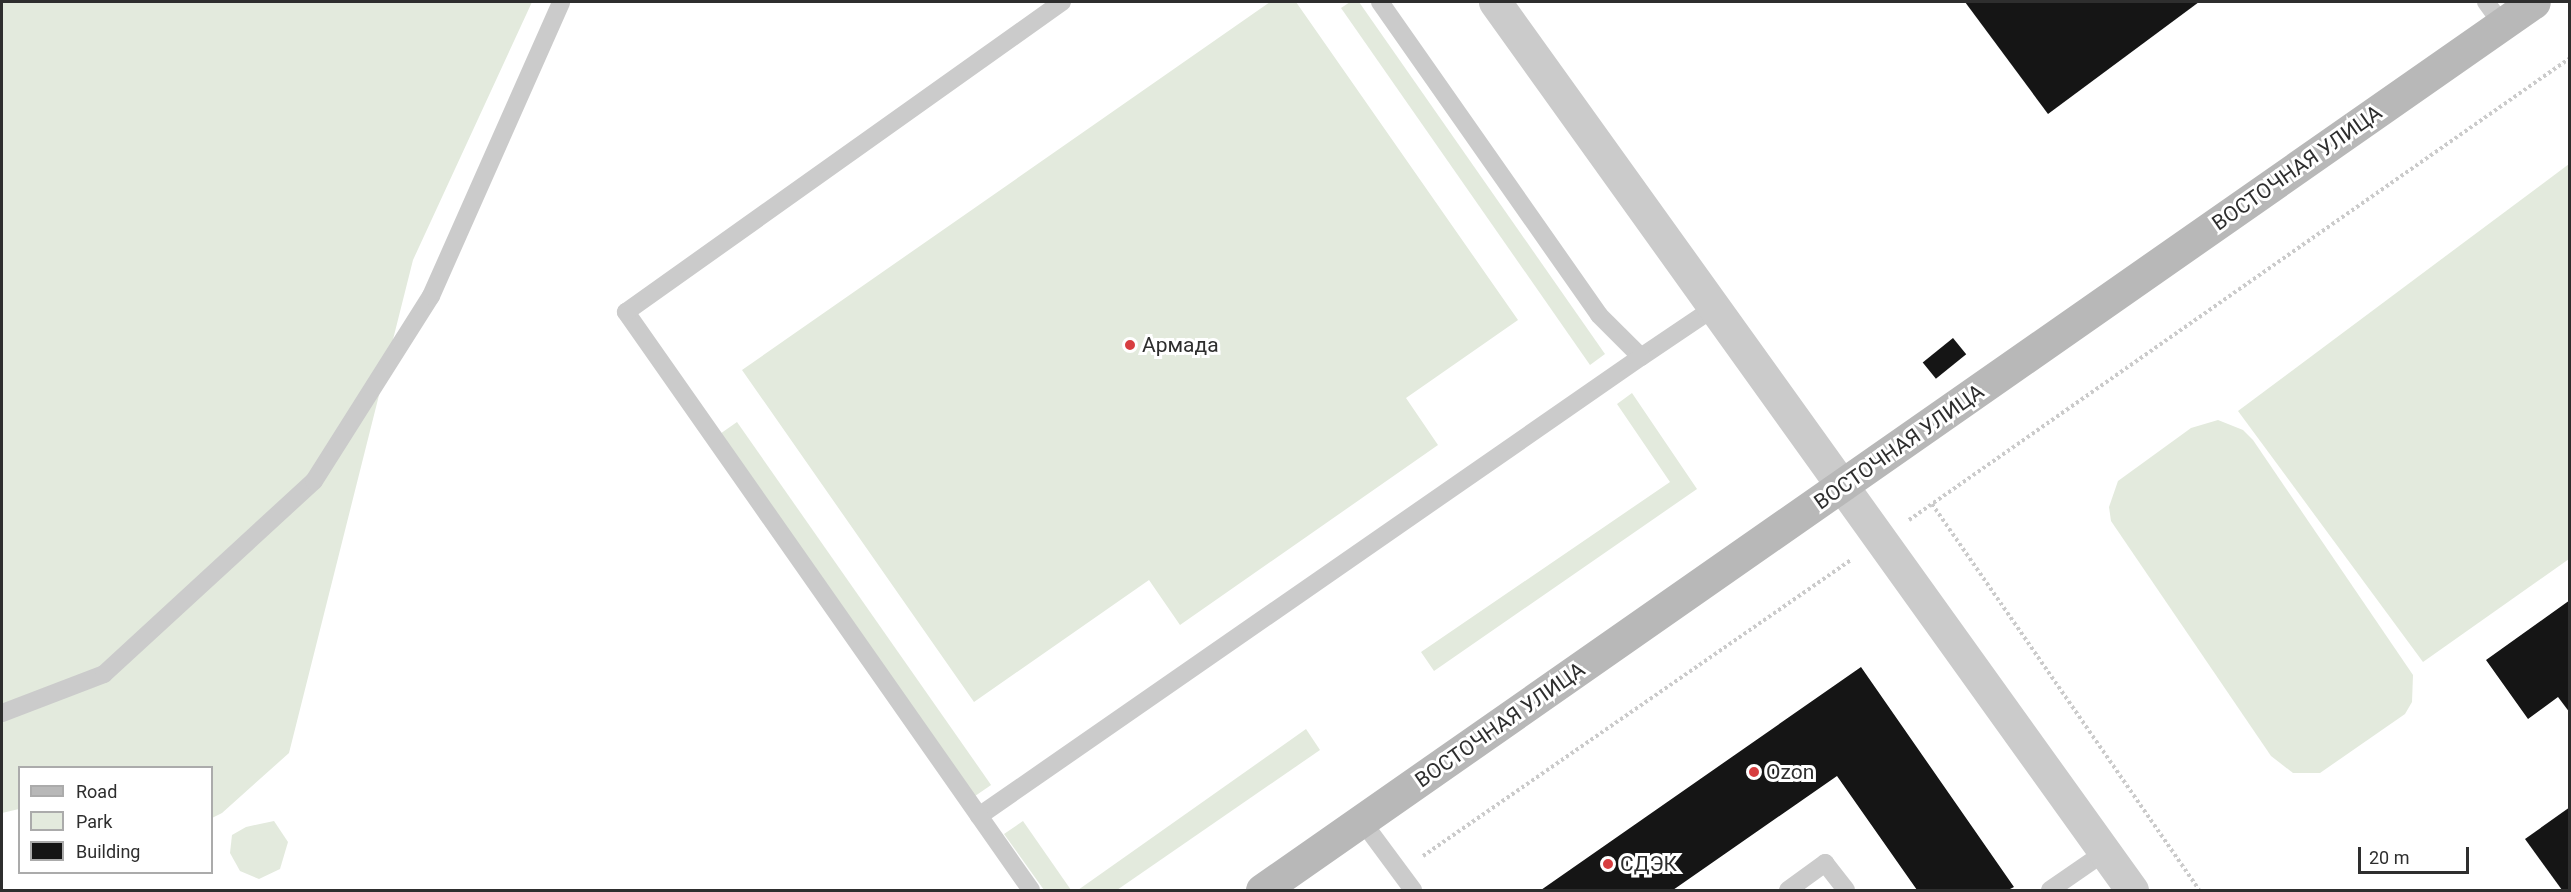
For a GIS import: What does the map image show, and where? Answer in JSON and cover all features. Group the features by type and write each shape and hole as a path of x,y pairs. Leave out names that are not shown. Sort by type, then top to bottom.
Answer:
{"main road":[{"name":"ВОСТОЧНАЯ УЛИЦА","path":"1262,891 1844,486 2494,13 2534,2"}],"street":[{"path":"1496,2 1882,538 2132,891"}],"lane":[{"path":"2,713 104,674 314,481 431,296 561,2"},
{"path":"1031,891 626,312 1062,2"},
{"path":"1380,2 1599,315 1641,357"},
{"path":"979,816 1715,307"},
{"path":"1362,820 1413,891"},
{"path":"2050,891 2105,852"},
{"path":"1788,891 1825,863 1846,891"}],"path":[{"path":"1400,872 2570,58"},
{"path":"1932,504 2199,891"}],"green space":[{"path":"2,2 532,2 413,260 289,753 222,813 213,818 213,766 18,766 18,809 2,813"},
{"name":"Армада","path":"1270,2 1296,2 1518,320 1406,398 1438,445 1180,625 1149,580 974,702 742,370"},
{"path":"1350,2 1359,2 1605,354 1590,365 1341,8"},
{"path":"2569,164 2569,559 2423,662 2238,411"},
{"path":"1632,393 1697,489 1434,671 1421,652 1670,482 1617,404"},
{"path":"2218,420 2243,430 2253,440 2413,675 2412,702 2405,714 2320,773 2293,773 2271,756 2111,521 2109,507 2118,481 2191,428"},
{"path":"737,422 991,785 975,796 721,433"},
{"path":"1306,729 1320,750 1117,890 1078,890"},
{"path":"274,821 288,842 280,869 259,879 240,871 230,853 232,835 246,827"},
{"path":"1023,821 1071,890 1044,890 1004,834"}],"building":[{"path":"1965,2 2199,2 2048,114"},
{"path":"1953,338 1966,354 1936,379 1923,363"},
{"path":"2570,600 2570,713 2558,697 2528,719 2486,660"},
{"path":"1861,667 2014,887 2008,890 1917,890 1837,776 1673,890 1541,890"},
{"path":"2570,807 2570,890 2562,890 2525,839"}],"place":[{"name":"Армада","path":"1130,345"},
{"name":"Ozon","path":"1754,772"},
{"name":"СДЭК","path":"1608,864"}]}
